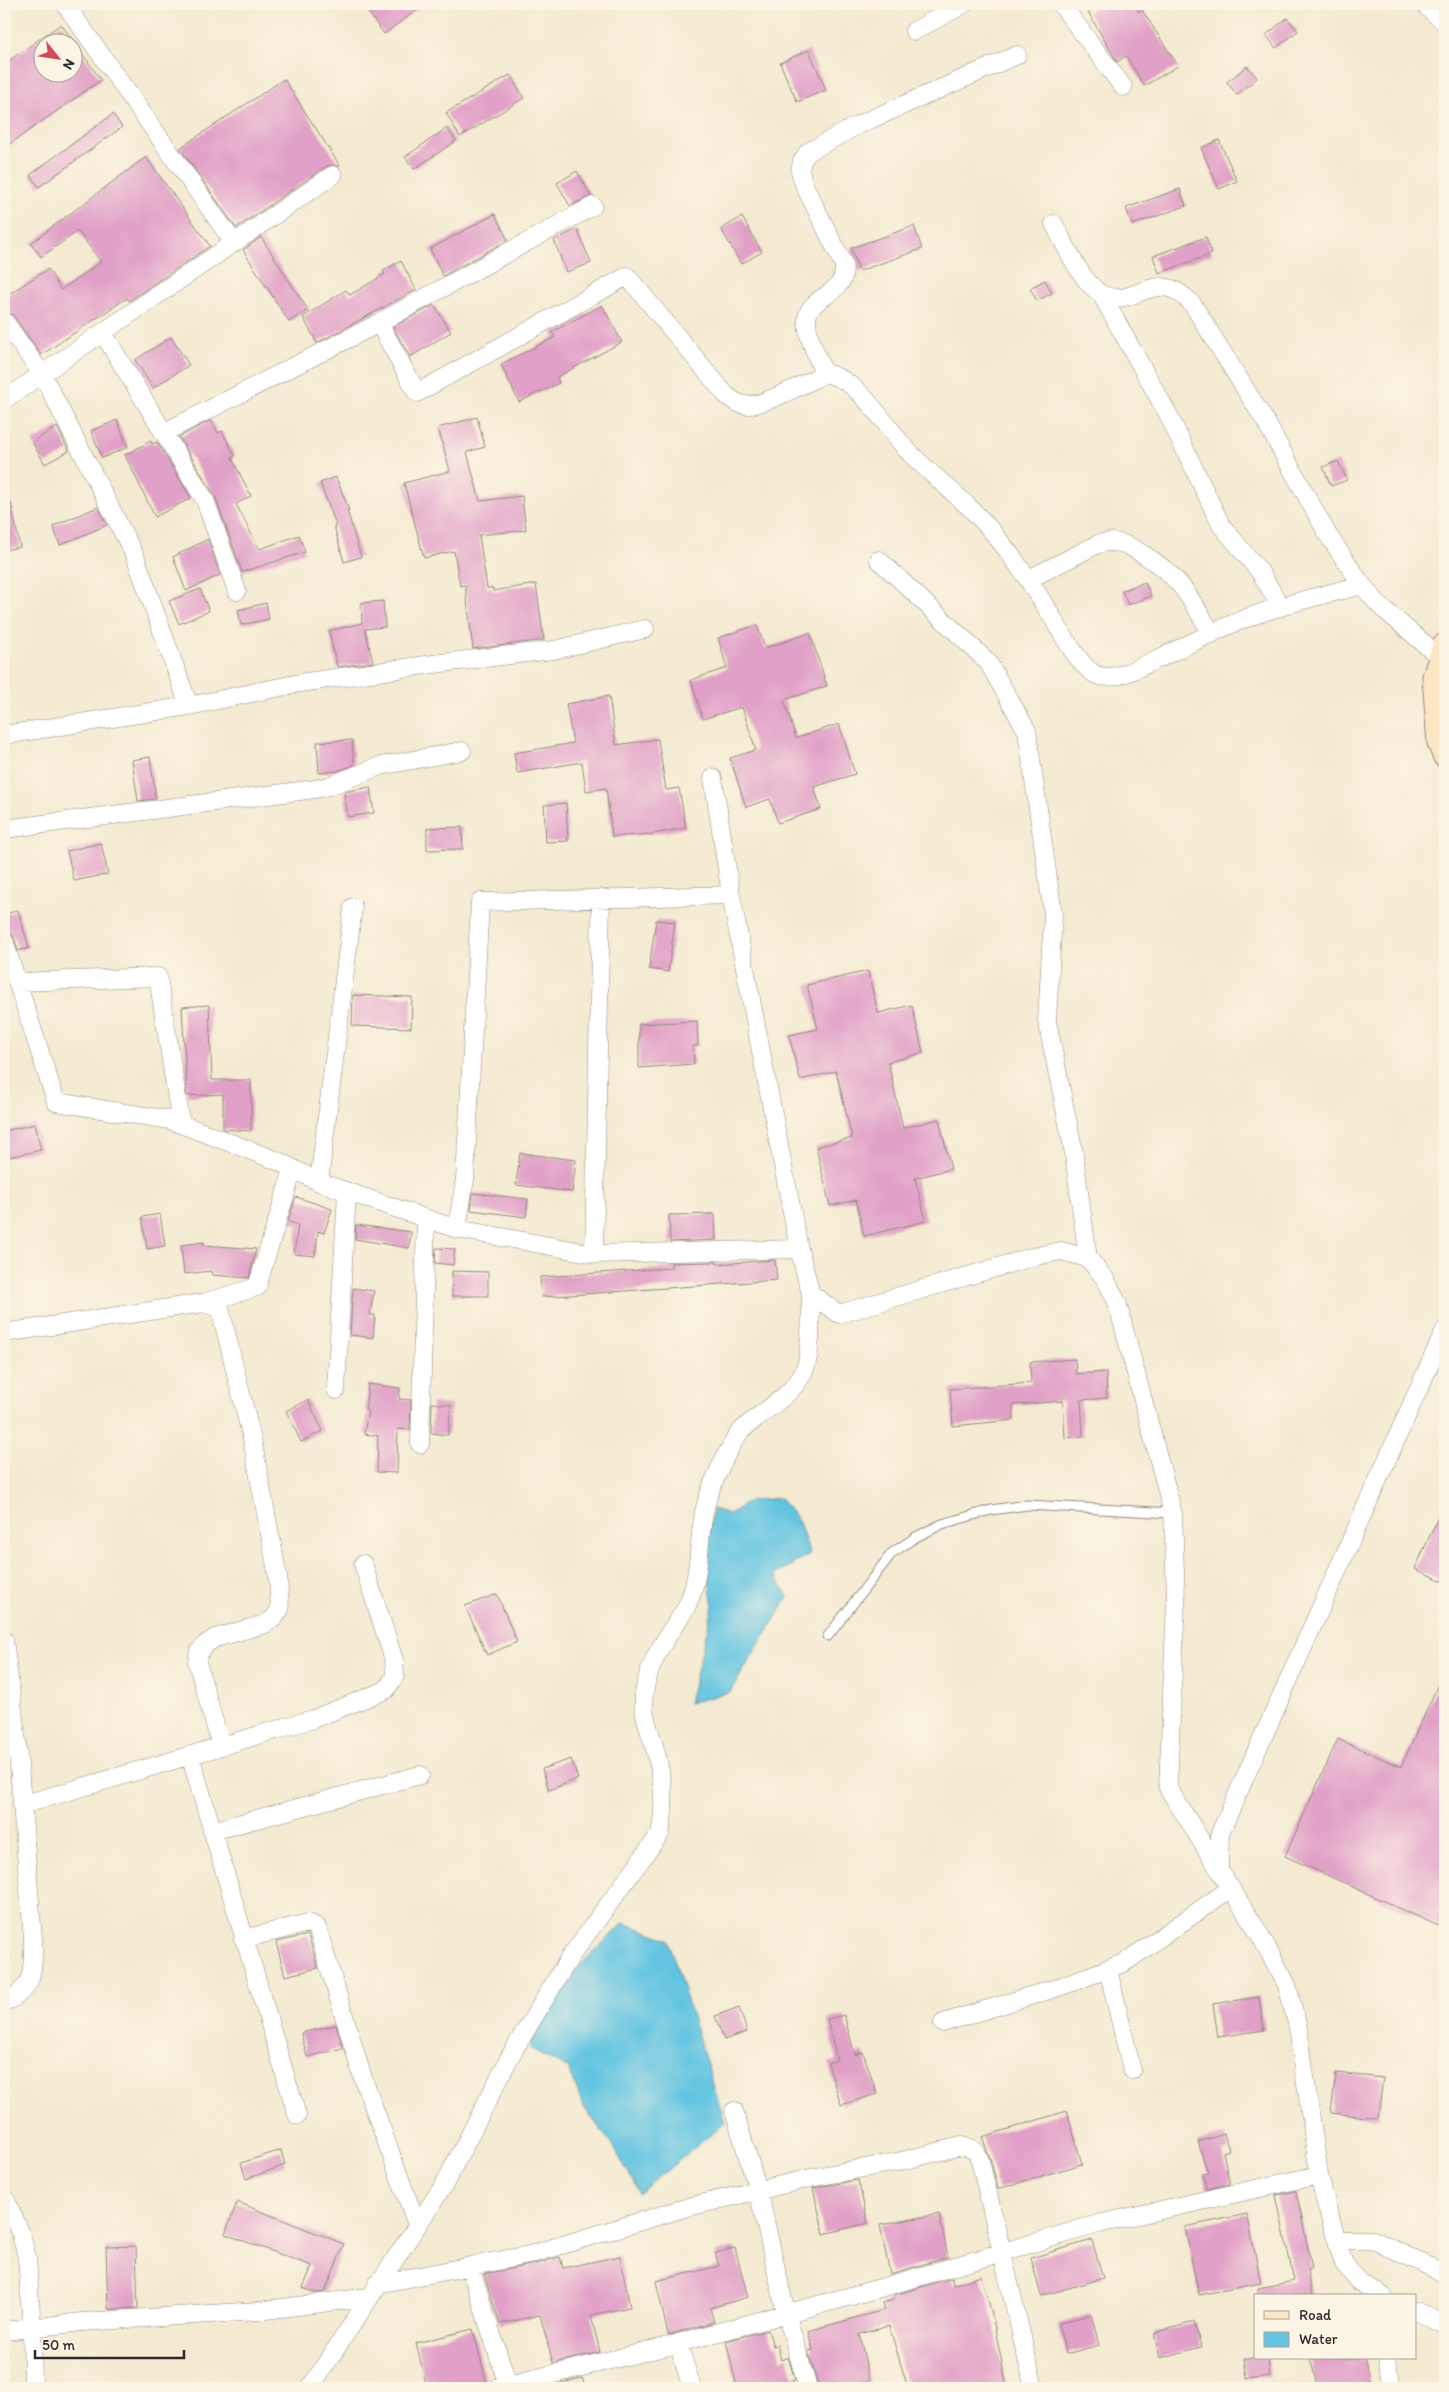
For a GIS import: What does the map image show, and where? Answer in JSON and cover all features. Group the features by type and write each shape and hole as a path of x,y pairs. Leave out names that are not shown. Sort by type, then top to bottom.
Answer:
{"street":[{"path":"65,4 234,243"},
{"path":"914,31 964,4"},
{"path":"1061,4 1123,87"},
{"path":"1424,4 1445,23"},
{"path":"824,374 808,329 807,316 813,307 842,282 845,272 843,263 805,187 800,171 802,160 808,152 858,125 1017,55"},
{"path":"4,400 333,175"},
{"path":"164,432 379,323 592,206"},
{"path":"1054,224 1074,261 1091,285 1101,294 1168,414 1221,525 1260,572 1282,607"},
{"path":"379,323 417,393 627,276 726,395 737,404 749,406 762,402 824,374 834,374 856,390 908,451 974,512 1029,579 1087,669 1098,676 1111,676 1136,669 1240,621 1282,607 1362,585"},
{"path":"1101,294 1111,297 1124,296 1162,286 1172,287 1193,304 1267,424 1328,535 1362,585 1381,607 1443,652 1435,677 1440,743 1445,755"},
{"path":"4,321 42,374 135,556 190,706"},
{"path":"102,333 204,500 237,591"},
{"path":"1029,579 1098,544 1109,541 1118,542 1131,547 1172,574 1212,634"},
{"path":"879,560 988,662 1027,731 1053,914 1047,1020 1073,1148 1088,1258 1106,1280 1117,1302 1172,1513 1176,1600 1168,1788 1260,1934 1287,1985 1298,2027 1320,2175 1328,2211 1344,2264 1358,2282 1378,2294"},
{"path":"4,735 190,706 300,683 433,664 554,650 645,629"},
{"path":"4,829 315,789 329,786 380,766 462,751"},
{"path":"310,2388 416,2224 444,2185 512,2053 570,1957 660,1834 664,1820 664,1793 644,1711 644,1695 650,1668 663,1642 688,1605 698,1567 703,1517 710,1493 727,1454 740,1433 786,1392 802,1374 807,1355 811,1294 799,1248 732,895 713,778"},
{"path":"457,1229 465,1179 480,902 732,895"},
{"path":"594,1254 601,898"},
{"path":"319,1182 354,908"},
{"path":"4,942 56,1102 170,1120 294,1169 319,1182 457,1229 594,1254 799,1248"},
{"path":"17,982 158,977 181,1124"},
{"path":"4,1333 203,1303 258,1287 294,1169"},
{"path":"336,1390 347,1192"},
{"path":"420,1444 426,1219"},
{"path":"811,1294 839,1314 1032,1257 1061,1251 1088,1258"},
{"path":"203,1303 213,1304 220,1308 224,1320 252,1439 280,1595 280,1609 274,1618 265,1624 215,1638 199,1652 197,1662 221,1746"},
{"path":"1219,1870 1220,1833 1445,1330"},
{"path":"22,1805 313,1719 386,1690 395,1676 394,1660 363,1564"},
{"path":"4,1640 17,1742 33,1939 33,1970 24,1990 4,2003"},
{"path":"190,1755 296,2115"},
{"path":"212,1832 420,1775"},
{"path":"943,2022 1056,1988 1135,1957 1231,1888"},
{"path":"243,1938 308,1923 317,1927 363,2078 416,2224"},
{"path":"1108,1969 1132,2070"},
{"path":"734,2111 758,2190 786,2312 808,2388"},
{"path":"4,2331 258,2311 373,2291 470,2267 529,2255 688,2207 815,2177 897,2162 961,2146 976,2152 980,2160 1034,2388"},
{"path":"470,2267 505,2387 678,2343 1098,2224 1320,2175"},
{"path":"4,2196 25,2243 32,2328 33,2388"},
{"path":"1338,2240 1374,2240 1445,2274"},
{"path":"1416,2311 1445,2325"},
{"path":"678,2343 692,2388"},
{"path":"1387,2360 1392,2388"}],"lane":[{"path":"828,1636 892,1553 916,1537 942,1524 991,1510 1027,1505 1172,1513"}],"water":[{"path":"780,1498 798,1520 810,1554 775,1575 788,1597 730,1692 689,1703 713,1606 705,1557 713,1509 729,1514 750,1501"},
{"path":"624,1923 668,1939 725,2123 639,2193 615,2149 583,2106 569,2069 529,2048 546,2010 568,1979"}],"building":[{"path":"362,4 425,4 384,34"},
{"path":"1101,4 1135,4 1139,12 1142,10 1178,66 1144,86 1126,56 1117,62 1088,12"},
{"path":"1287,18 1298,31 1276,48 1266,35"},
{"path":"61,24 67,32 50,32"},
{"path":"32,44 32,82 82,82 82,53 101,80 10,144 4,135 4,64"},
{"path":"809,50 826,90 797,102 780,63"},
{"path":"1247,66 1257,78 1237,95 1227,82"},
{"path":"510,75 524,98 460,137 446,113"},
{"path":"284,79 340,166 327,166 236,228 180,148"},
{"path":"113,114 122,127 39,187 30,175"},
{"path":"447,128 456,141 414,169 405,157"},
{"path":"1219,140 1237,181 1219,189 1201,148"},
{"path":"146,157 210,246 129,301 127,298 41,355 13,315 4,310 4,297 48,269 61,290 101,262 78,231 41,257 31,243"},
{"path":"577,171 591,196 570,206 557,183"},
{"path":"1180,189 1186,206 1132,225 1126,208"},
{"path":"495,214 508,240 443,276 430,249"},
{"path":"742,217 762,252 741,264 721,229"},
{"path":"914,226 922,249 859,271 851,248"},
{"path":"577,229 591,263 566,272 554,240"},
{"path":"261,237 308,310 289,322 243,250"},
{"path":"1206,237 1212,254 1159,273 1153,256"},
{"path":"401,261 416,290 317,343 303,317 346,290 350,295 385,274 383,271"},
{"path":"1045,280 1052,293 1037,301 1030,288"},
{"path":"434,305 451,332 410,357 393,327"},
{"path":"602,305 622,342 557,377 559,383 519,402 501,364 555,337 552,332"},
{"path":"171,337 189,365 153,388 135,360"},
{"path":"477,417 485,447 467,452 480,501 522,496 526,530 479,535 487,588 493,588 493,591 536,584 544,640 473,649 465,585 460,586 454,551 424,558 404,483 450,471 438,428"},
{"path":"117,420 128,447 102,458 91,431"},
{"path":"211,420 218,433 222,431 235,456 232,458 251,496 236,504 257,545 260,549 299,535 305,552 242,572 215,496 179,437"},
{"path":"57,427 69,451 45,464 32,442"},
{"path":"151,441 152,444 157,442 191,498 155,517 125,455"},
{"path":"1338,461 1347,480 1331,486 1323,467"},
{"path":"336,477 349,510 347,510 361,557 344,562 334,526 336,525 320,483"},
{"path":"4,503 11,503 20,547 4,550"},
{"path":"98,507 107,525 60,545 53,526"},
{"path":"208,539 220,575 186,591 173,557"},
{"path":"1145,582 1151,596 1128,605 1122,591"},
{"path":"200,589 209,611 179,624 169,601"},
{"path":"383,601 385,627 365,629 373,662 337,667 329,631 362,623 361,603"},
{"path":"266,603 269,619 241,625 238,610"},
{"path":"757,625 765,648 810,633 827,686 784,700 796,738 839,724 855,774 814,787 821,809 778,823 770,799 746,807 730,758 756,750 742,707 703,719 691,680 727,668 718,638"},
{"path":"609,696 616,745 658,739 666,790 679,788 686,828 652,834 612,837 606,788 586,791 582,762 517,773 514,753 573,743 566,704"},
{"path":"352,740 354,765 337,771 319,773 317,742"},
{"path":"150,757 156,799 138,801 132,760"},
{"path":"370,787 374,813 348,817 344,792"},
{"path":"566,803 568,841 546,842 544,805"},
{"path":"462,827 463,849 427,850 427,828"},
{"path":"101,843 108,874 74,881 67,851"},
{"path":"18,910 29,948 18,951 14,937 7,931 4,915"},
{"path":"656,920 675,922 668,972 649,969"},
{"path":"868,971 878,1013 912,1005 923,1053 888,1062 903,1128 939,1119 951,1169 915,1178 926,1221 864,1236 856,1200 830,1206 816,1147 852,1138 836,1071 800,1080 789,1035 818,1029 807,985"},
{"path":"353,995 412,997 411,1028 352,1026"},
{"path":"209,1005 212,1080 251,1080 251,1131 223,1129 223,1094 187,1096 182,1007"},
{"path":"697,1021 698,1046 693,1046 694,1064 639,1068 639,1024"},
{"path":"35,1124 41,1150 4,1158 4,1131"},
{"path":"520,1153 576,1160 572,1192 516,1185"},
{"path":"473,1193 528,1199 526,1217 471,1210"},
{"path":"296,1197 332,1209 324,1233 318,1231 315,1256 294,1254 298,1225 288,1221"},
{"path":"160,1214 165,1246 147,1249 142,1217"},
{"path":"715,1214 716,1240 670,1242 669,1215"},
{"path":"356,1225 411,1232 409,1248 355,1239"},
{"path":"204,1242 204,1245 256,1249 249,1278 212,1275 211,1271 184,1274 181,1245"},
{"path":"436,1248 455,1249 453,1265 435,1263"},
{"path":"775,1260 777,1280 542,1297 540,1277 671,1268 671,1263 717,1262 717,1264"},
{"path":"452,1271 488,1272 488,1296 452,1296"},
{"path":"353,1288 374,1291 370,1315 375,1315 373,1338 350,1335"},
{"path":"1075,1359 1076,1374 1106,1372 1107,1398 1081,1400 1083,1436 1065,1438 1063,1401 1013,1405 1014,1420 953,1426 950,1389 1031,1383 1030,1362"},
{"path":"368,1384 400,1388 399,1399 411,1400 410,1430 398,1429 397,1473 377,1472 378,1436 364,1434 368,1411 365,1410"},
{"path":"308,1400 323,1431 301,1442 286,1411"},
{"path":"432,1403 451,1405 448,1435 431,1433"},
{"path":"1445,1502 1445,1582 1415,1569"},
{"path":"497,1594 517,1642 487,1655 465,1606"},
{"path":"1445,1669 1445,1929 1285,1856 1338,1739 1401,1767"},
{"path":"571,1759 578,1779 549,1790 542,1769"},
{"path":"308,1935 318,1968 285,1976 276,1942"},
{"path":"1259,1997 1264,2030 1218,2037 1213,2004"},
{"path":"739,2007 747,2032 724,2040 715,2016"},
{"path":"844,2015 855,2055 863,2052 877,2094 841,2105 828,2063 837,2060 827,2019"},
{"path":"336,2025 343,2048 307,2057 301,2033"},
{"path":"1336,2073 1383,2078 1378,2118 1331,2113"},
{"path":"1067,2111 1082,2164 998,2189 982,2137"},
{"path":"1224,2134 1229,2150 1223,2152 1230,2184 1206,2189 1203,2174 1208,2173 1198,2142"},
{"path":"281,2150 285,2165 246,2179 241,2163"},
{"path":"858,2180 868,2223 824,2234 813,2188"},
{"path":"1296,2191 1312,2268 1307,2270 1312,2294 1258,2294 1258,2288 1294,2281 1276,2195"},
{"path":"237,2202 344,2244 325,2292 316,2293 303,2288 312,2266 225,2234"},
{"path":"939,2214 948,2257 890,2274 880,2225"},
{"path":"1247,2214 1261,2283 1199,2295 1185,2227"},
{"path":"1092,2240 1103,2278 1041,2296 1031,2258"},
{"path":"136,2246 138,2308 108,2309 106,2247"},
{"path":"735,2248 748,2297 710,2308 714,2322 668,2335 656,2281 719,2266 715,2253"},
{"path":"620,2256 630,2307 591,2315 600,2352 553,2363 540,2315 500,2324 484,2274 560,2257 563,2268"},
{"path":"981,2276 992,2314 1007,2388 908,2388 889,2326 859,2334 870,2381 843,2388 819,2388 808,2351 813,2350 808,2331 884,2310 882,2303 894,2300 894,2295 952,2278 953,2285"},
{"path":"1091,2314 1099,2345 1066,2354 1058,2324"},
{"path":"1194,2322 1201,2347 1160,2358 1154,2333"},
{"path":"473,2329 487,2384 486,2388 427,2388 416,2343"},
{"path":"768,2330 773,2346 777,2345 781,2360 788,2357 795,2380 766,2388 737,2388 726,2341"},
{"path":"1244,2358 1268,2360 1270,2376 1247,2379"},
{"path":"1311,2360 1364,2360 1371,2388 1318,2388"},
{"path":"582,2378 586,2388 560,2388 558,2384"}]}
